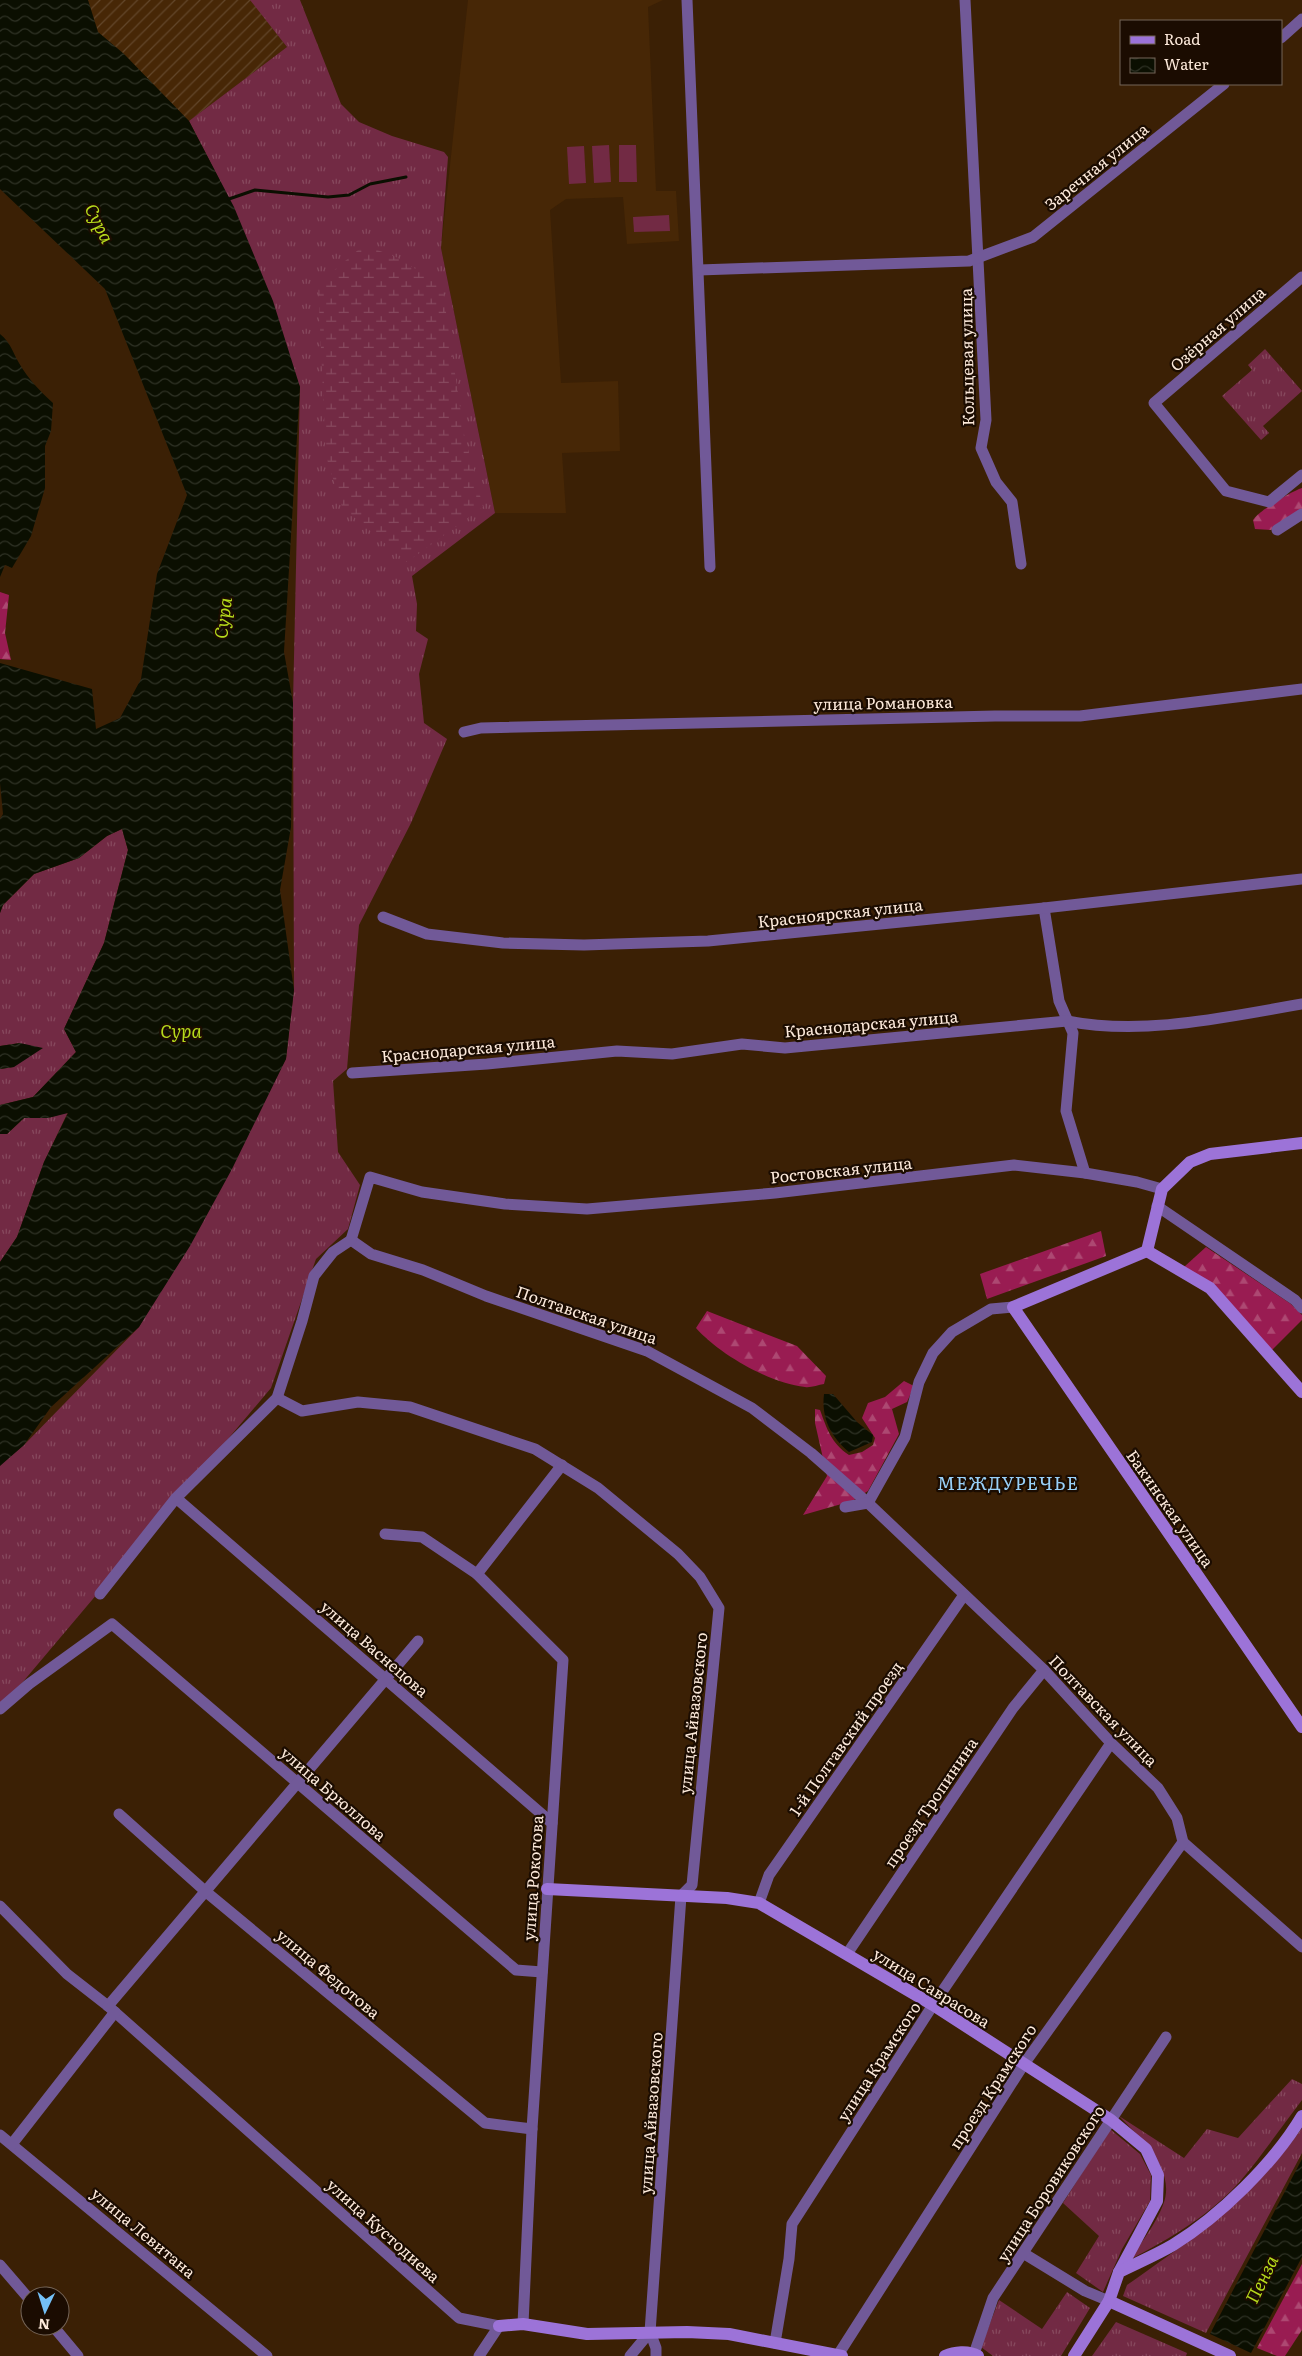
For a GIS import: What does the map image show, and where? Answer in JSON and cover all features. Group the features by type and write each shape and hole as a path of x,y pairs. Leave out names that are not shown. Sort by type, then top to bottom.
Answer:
{"street":[{"path":"687,0 710,567"},
{"name":"Кольцевая улица","path":"965,0 986,420 981,448 996,482 1012,502 1021,564"},
{"path":"1282,37 1302,19"},
{"name":"Заречная улица","path":"979,259 1033,237 1223,85"},
{"path":"699,270 969,261 979,259"},
{"name":"Озёрная улица","path":"1302,277 1154,403 1226,491 1269,502 1302,475"},
{"path":"1277,530 1302,514"},
{"name":"улица Романовка","path":"464,732 481,728 985,716 1080,716 1302,689"},
{"name":"Красноярская улица","path":"382,917 427,934 503,943 584,945 708,941 1044,908 1302,878"},
{"path":"1044,908 1059,1001 1073,1033 1066,1111 1085,1173"},
{"name":"Краснодарская улица","path":"352,1073 487,1064 617,1051 672,1054 742,1044 785,1048 1067,1022 1098,1027 1150,1026 1219,1018 1302,1004"},
{"path":"1147,1251 1162,1189 1190,1162 1210,1154 1302,1143"},
{"name":"Ростовская улица","path":"351,1240 370,1177 422,1192 505,1204 588,1209 775,1193 1014,1165 1085,1173 1146,1184 1162,1189"},
{"path":"1157,1206 1302,1308"},
{"path":"100,1594 176,1498 277,1398 314,1276 333,1252 351,1240"},
{"name":"Полтавская улица","path":"351,1240 370,1254 423,1270 486,1296 647,1351 752,1408 811,1453 868,1503 1044,1670 1111,1743 1158,1788 1177,1818 1183,1842"},
{"path":"845,1507 868,1503 905,1437 919,1382 933,1353 952,1332 991,1309 1013,1307 1147,1251"},
{"path":"1147,1251 1210,1288 1302,1392"},
{"name":"Бакинская улица","path":"1013,1307 1302,1727"},
{"name":"улица Айвазовского","path":"277,1398 302,1411 358,1402 410,1407 535,1449 598,1488 678,1554 700,1577 719,1608 692,1885 681,1896 650,2332 656,2348 656,2356"},
{"path":"477,1574 562,1465"},
{"name":"улица Васнецова","path":"176,1498 552,1823"},
{"name":"улица Рокотова","path":"385,1534 422,1537 477,1574 563,1660 532,2129 523,2324"},
{"name":"1-й Полтавский проезд","path":"759,1903 769,1875 964,1595"},
{"name":"улица Брюллова","path":"0,1709 29,1684 112,1624 516,1970 542,1972"},
{"path":"12,2144 112,2009 205,1891 418,1641"},
{"name":"проезд Тропинина","path":"847,1954 1013,1708 1044,1670"},
{"name":"улица Крамского","path":"775,2343 789,2259 792,2224 933,2005 1111,1743"},
{"name":"улица Федотова","path":"119,1814 205,1891 484,2123 532,2129"},
{"path":"1183,1842 1302,1947"},
{"name":"проезд Крамского","path":"840,2356 1024,2064 1183,1842"},
{"name":"улица Саврасова","path":"547,1889 727,1898 759,1903 933,2005 1111,2120 1146,2149 1158,2175 1157,2201 1118,2272 1109,2301 1074,2356"},
{"name":"улица Кустодиева","path":"0,1906 67,1974 112,2009 459,2318 499,2326 523,2324 587,2334 650,2332 729,2334 840,2356"},
{"name":"улица Боровиковского","path":"976,2355 993,2298 1166,2037"},
{"path":"1118,2272 1173,2245 1214,2215 1251,2181 1302,2116"},
{"name":"улица Левитана","path":"0,2135 268,2356"},
{"path":"1023,2253 1085,2291 1230,2356"},
{"path":"0,2265 20,2288"},
{"path":"479,2356 499,2326"},
{"path":"630,2356 650,2332"},
{"path":"61,2336 78,2356"},
{"path":"945,2356 954,2352 976,2355"}],"shaded area":[{"path":"88,0 251,0 287,47 189,121 124,54 98,32"},
{"path":"468,0 663,0 648,7 656,191 676,191 679,241 627,244 623,197 566,199 550,210 561,383 618,381 620,451 562,453 566,513 495,513 441,248"}],"green space":[{"path":"250,0 300,0 341,104 359,122 392,136 444,152 448,157 441,248 495,513 412,576 417,604 416,631 428,639 419,674 424,723 447,739 411,823 359,925 347,1069 333,1081 338,1152 360,1185 348,1229 316,1259 271,1388 0,1709 0,1465 24,1445 139,1327 286,1059 294,989 293,703 300,387 219,179 189,121 287,47"},
{"path":"609,145 611,182 594,183 592,146"},
{"path":"619,145 636,145 637,182 619,182"},
{"path":"584,146 586,183 569,184 567,147"},
{"path":"669,215 670,231 634,232 633,217"},
{"path":"364,245 396,257 442,285 464,434 483,507 407,562 342,507 326,456 318,284"},
{"path":"1265,349 1302,391 1263,426 1269,433 1261,440 1222,396 1252,370 1248,365"},
{"path":"1302,488 1302,510 1271,530 1255,529 1253,520 1262,511 1290,493"},
{"path":"0,592 9,595 5,633 11,660 0,659"},
{"path":"122,829 128,850 104,943 64,1029 76,1052 33,1097 0,1105 0,1069 14,1067 20,1043 0,1046 0,913 3,905 34,874 79,858 107,836"},
{"path":"68,1112 44,1162 17,1237 0,1262 0,1134 7,1134 24,1118 48,1118"},
{"path":"1101,1231 1106,1256 987,1299 980,1274"},
{"path":"1206,1247 1291,1304 1302,1315 1302,1320 1271,1351 1184,1267"},
{"path":"707,1311 797,1346 826,1376 824,1384 807,1387 776,1380 731,1357 696,1328"},
{"path":"904,1381 914,1386 907,1402 892,1409 899,1434 868,1491 852,1501 803,1515 827,1476 815,1423 815,1409 820,1410 830,1435 838,1446 849,1455 862,1452 873,1445 875,1438 862,1418 868,1403 885,1397"},
{"path":"1292,2079 1302,2084 1302,2100 1242,2179 1204,2214 1161,2243 1131,2259 1160,2212 1166,2192 1165,2180 1154,2156 1119,2116 1184,2158 1207,2129 1238,2138"},
{"path":"1302,2128 1302,2153 1206,2333 1123,2296 1127,2285 1199,2233 1243,2195 1284,2152"},
{"path":"1110,2129 1140,2154 1151,2175 1150,2201 1122,2249 1103,2292 1076,2273 1099,2236 1063,2203"},
{"path":"1302,2264 1302,2330 1285,2356 1277,2356 1257,2348"},
{"path":"1067,2292 1090,2308 1061,2356 993,2356 981,2347 999,2300 1042,2329"},
{"path":"1116,2322 1187,2353 1186,2356 1092,2356"}],"water":[{"name":"Сура","path":"0,0 88,0 98,32 124,54 189,121 234,207 273,301 300,387 284,652 293,703 291,827 280,890 294,990 286,1059 232,1169 190,1246 139,1327 51,1407 24,1445 0,1466 0,1262 17,1237 44,1162 68,1113 48,1118 24,1118 7,1134 0,1134 0,1105 33,1097 76,1052 64,1029 104,943 128,850 122,829 107,836 79,858 34,874 3,905 0,913 0,819 3,814 0,783 0,663 92,689 96,729 120,718 141,679 157,574 187,495 105,289 0,189"},
{"path":"0,334 9,344 26,374 53,403 51,431 45,446 45,488 31,536 12,568 5,565 0,577"},
{"path":"20,1043 43,1048 14,1067 0,1069 0,1046"},
{"path":"824,1394 833,1394 857,1422 873,1435 872,1442 849,1452 837,1440 826,1419 823,1403"},
{"name":"Пенза","path":"1302,2159 1302,2257 1251,2353 1210,2334"}],"waterway":[{"path":"229,199 255,190 328,197 349,195 370,184 406,177"}],"district":[{"name":"МЕЖДУРЕЧЬЕ","path":"1008,1482"}]}
